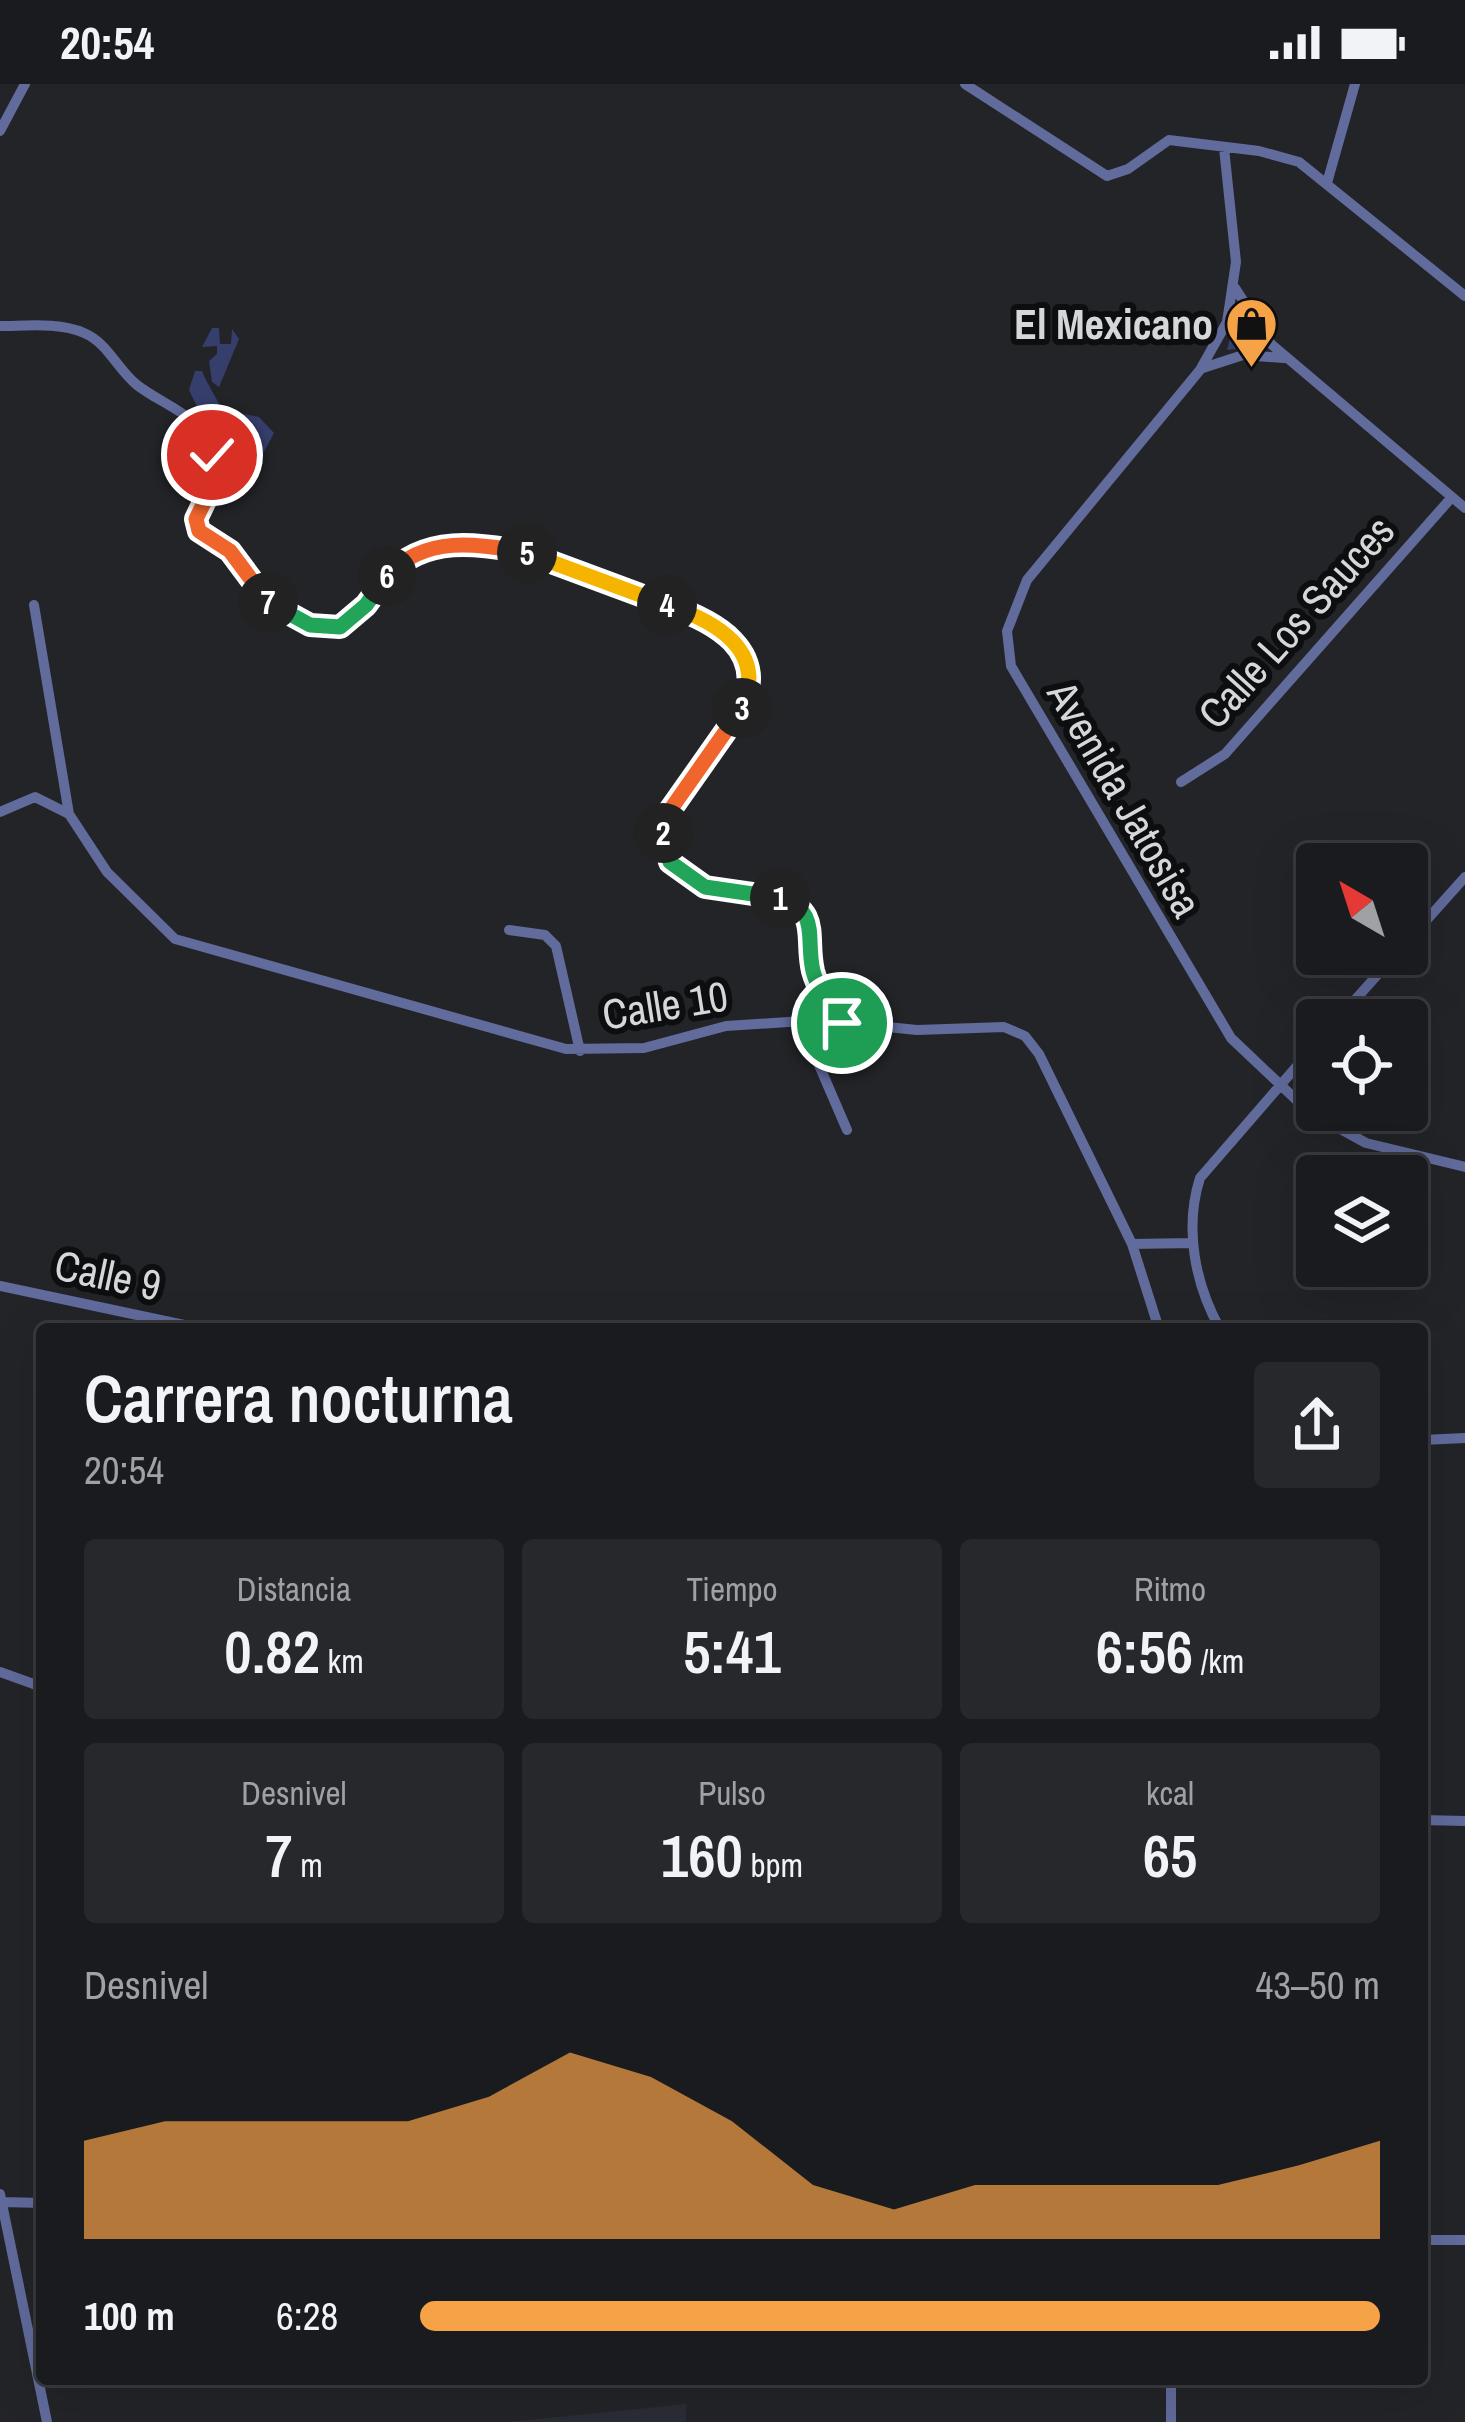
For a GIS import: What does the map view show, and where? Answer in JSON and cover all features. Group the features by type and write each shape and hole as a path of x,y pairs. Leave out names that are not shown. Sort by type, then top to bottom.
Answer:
{"street":[{"path":"0,131 25,84"},
{"path":"964,84 1108,176 1169,140 1288,157 1327,183 1465,296"},
{"path":"1327,183 1355,84"},
{"name":"Avenida Jatosisa","path":"1224,148 1233,206 1235,287 1227,322 1200,370 1027,580 1007,632 1019,684 1231,1038 1278,1087 1366,1143 1465,1167"},
{"path":"1235,287 1257,327 1287,359 1465,508"},
{"path":"0,326 41,326 90,335 134,383 193,419 214,464 211,488 196,519 199,531 230,551 260,593 290,617 340,627 402,562 467,543 526,553 711,621 726,632 748,668 748,695 736,721 666,816 664,848 680,872 705,887 777,897 802,908 812,926 815,979 842,1023"},
{"path":"1200,370 1243,355 1287,359"},
{"name":"Calle Los Sauces","path":"1181,782 1226,754 1452,496"},
{"path":"34,604 69,814"},
{"path":"0,812 35,797 69,814"},
{"name":"Calle 10","path":"69,814 106,872 175,939 382,1001 580,1051 644,1048 726,1026 800,1022 917,1030 1004,1027 1025,1036 1040,1054 1132,1244 1157,1323"},
{"path":"1428,918 1465,877"},
{"path":"509,930 545,935 556,946 580,1051"},
{"path":"1356,999 1377,975"},
{"path":"800,1022 847,1130"},
{"path":"1217,1323 1206,1304 1192,1244 1192,1201 1200,1178 1296,1067"},
{"path":"1132,1244 1192,1244"},
{"name":"Calle 9","path":"0,1286 175,1323"},
{"path":"1428,1440 1465,1438"},
{"path":"0,1672 36,1685"},
{"path":"1428,1820 1465,1821"},
{"path":"36,2202 1,2198 36,2372"},
{"path":"1428,2240 1465,2240"},
{"path":"39,2385 46,2422"},
{"path":"1171,2385 1172,2422"}],"shaded area":[{"path":"1237,312 1261,339 1259,346 1227,350"},
{"path":"212,328 219,328 220,344 231,344 232,329 239,339 219,387 212,382 209,361 217,354 217,346 202,347"},
{"path":"195,371 202,371 240,453 239,486 228,501 214,441 189,390"},
{"path":"229,411 259,417 274,433 246,486 239,484 243,452"},
{"path":"686,2404 686,2422 508,2422"}],"place":[{"name":"El Mexicano","path":"1252,370"}],"route":[{"path":"212,455 214,474 196,519 199,531 230,551 272,606 310,625 331,629 350,623 402,562 467,543 526,553 711,621 726,632 743,653 750,680 748,695 736,721 666,816 664,848 680,872 705,887 777,897 802,908 812,926 815,979 842,1023"}]}
